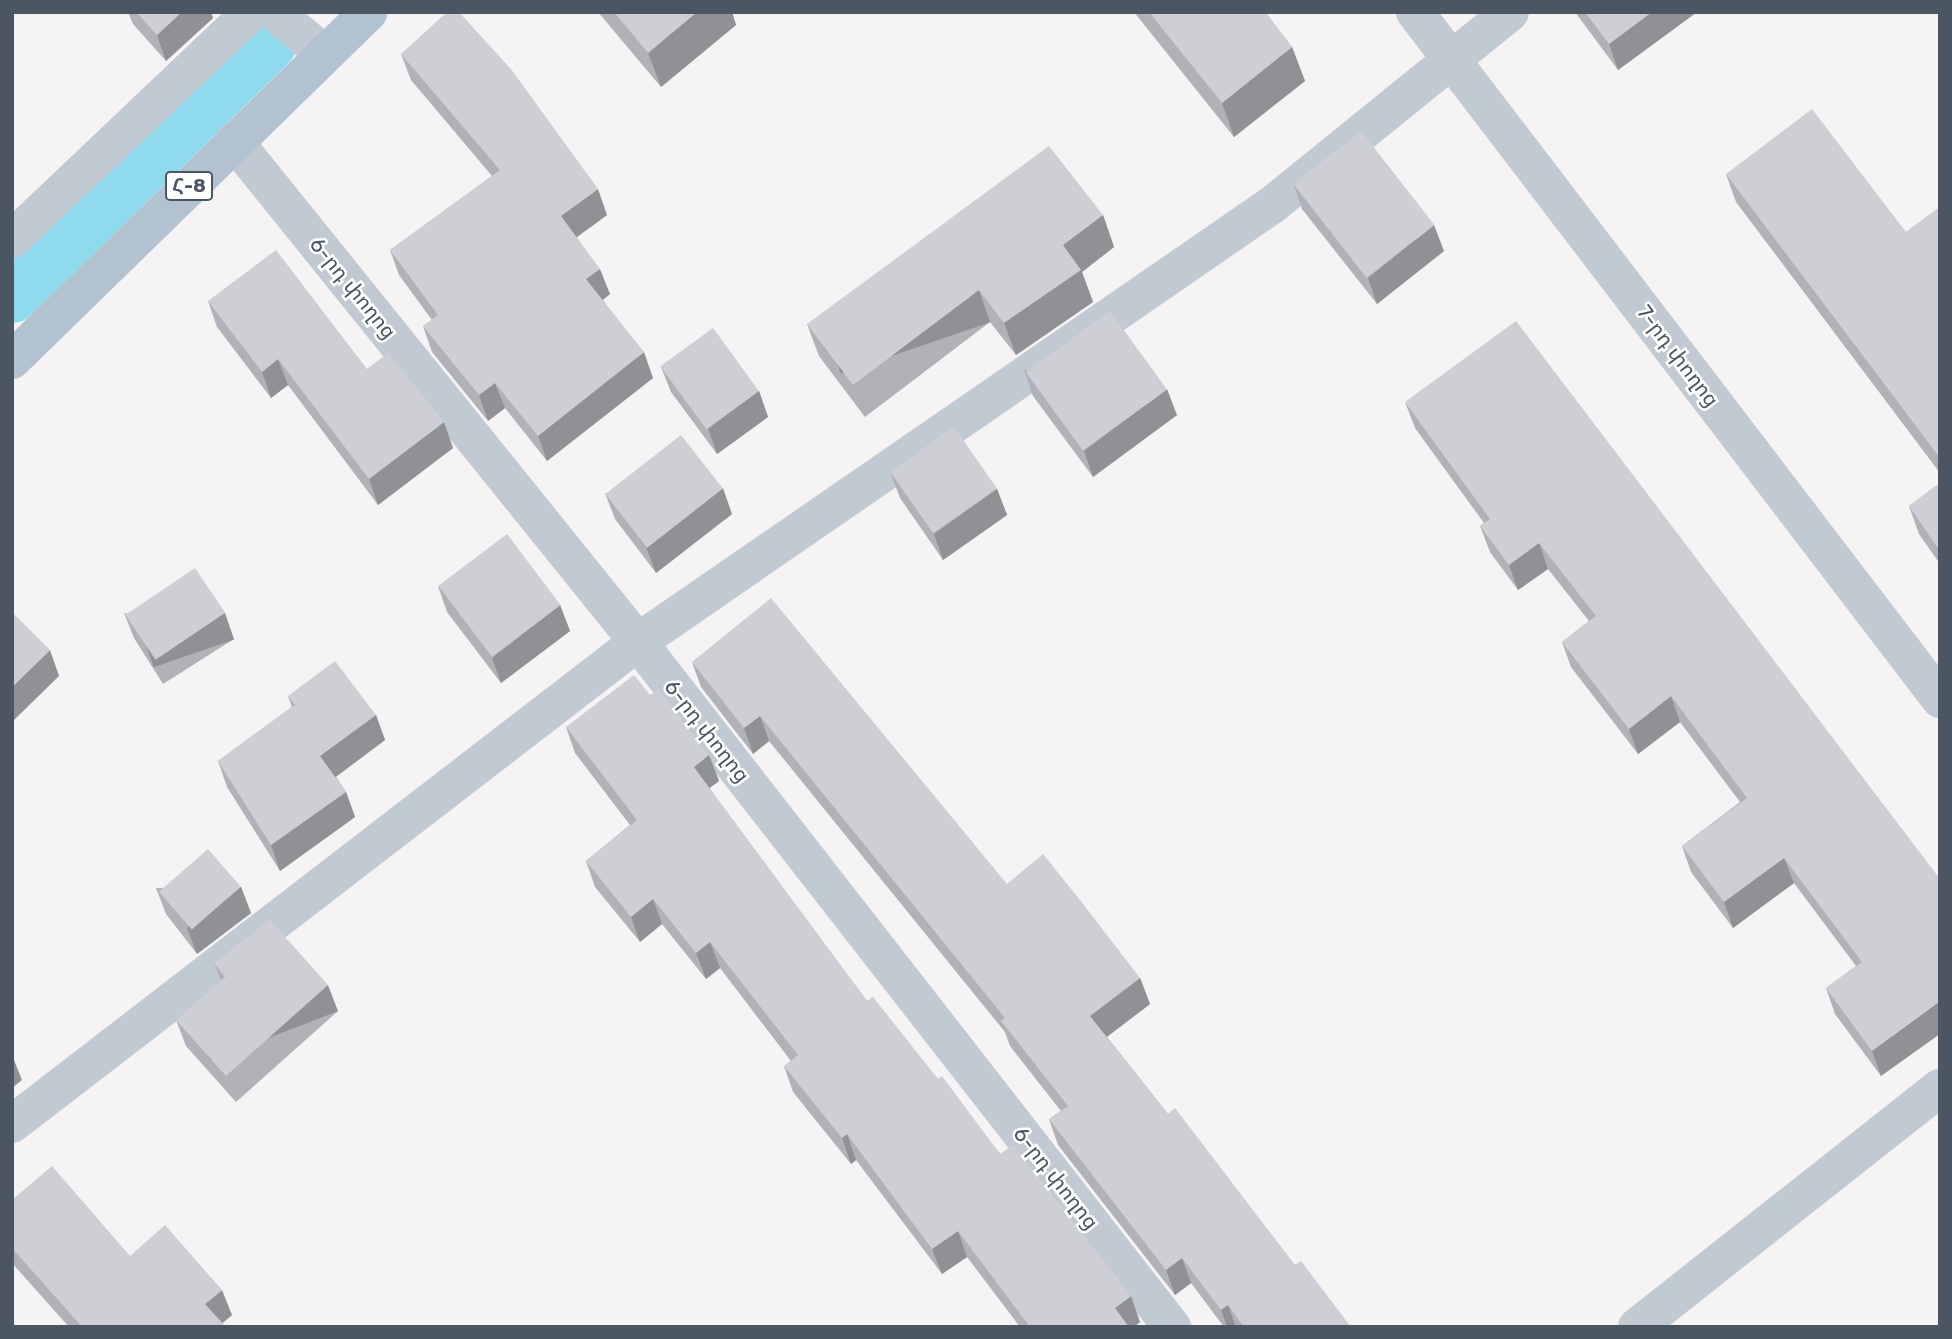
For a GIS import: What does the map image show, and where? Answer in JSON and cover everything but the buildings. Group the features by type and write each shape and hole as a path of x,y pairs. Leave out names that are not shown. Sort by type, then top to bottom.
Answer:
{"main road":[{"name":"Հ-8","path":"12,360 368,12"}],"street":[{"path":"12,239 251,12"},
{"path":"274,12 325,54"},
{"name":"7-րդ փողոց","path":"1416,12 1940,699"},
{"path":"12,1124 638,642 1272,205 1450,57 1510,12"},
{"name":"6-րդ փողոց","path":"234,141 638,642 1172,1327"},
{"path":"1637,1327 1940,1088"}],"waterway":[{"path":"12,296 270,43"}]}
